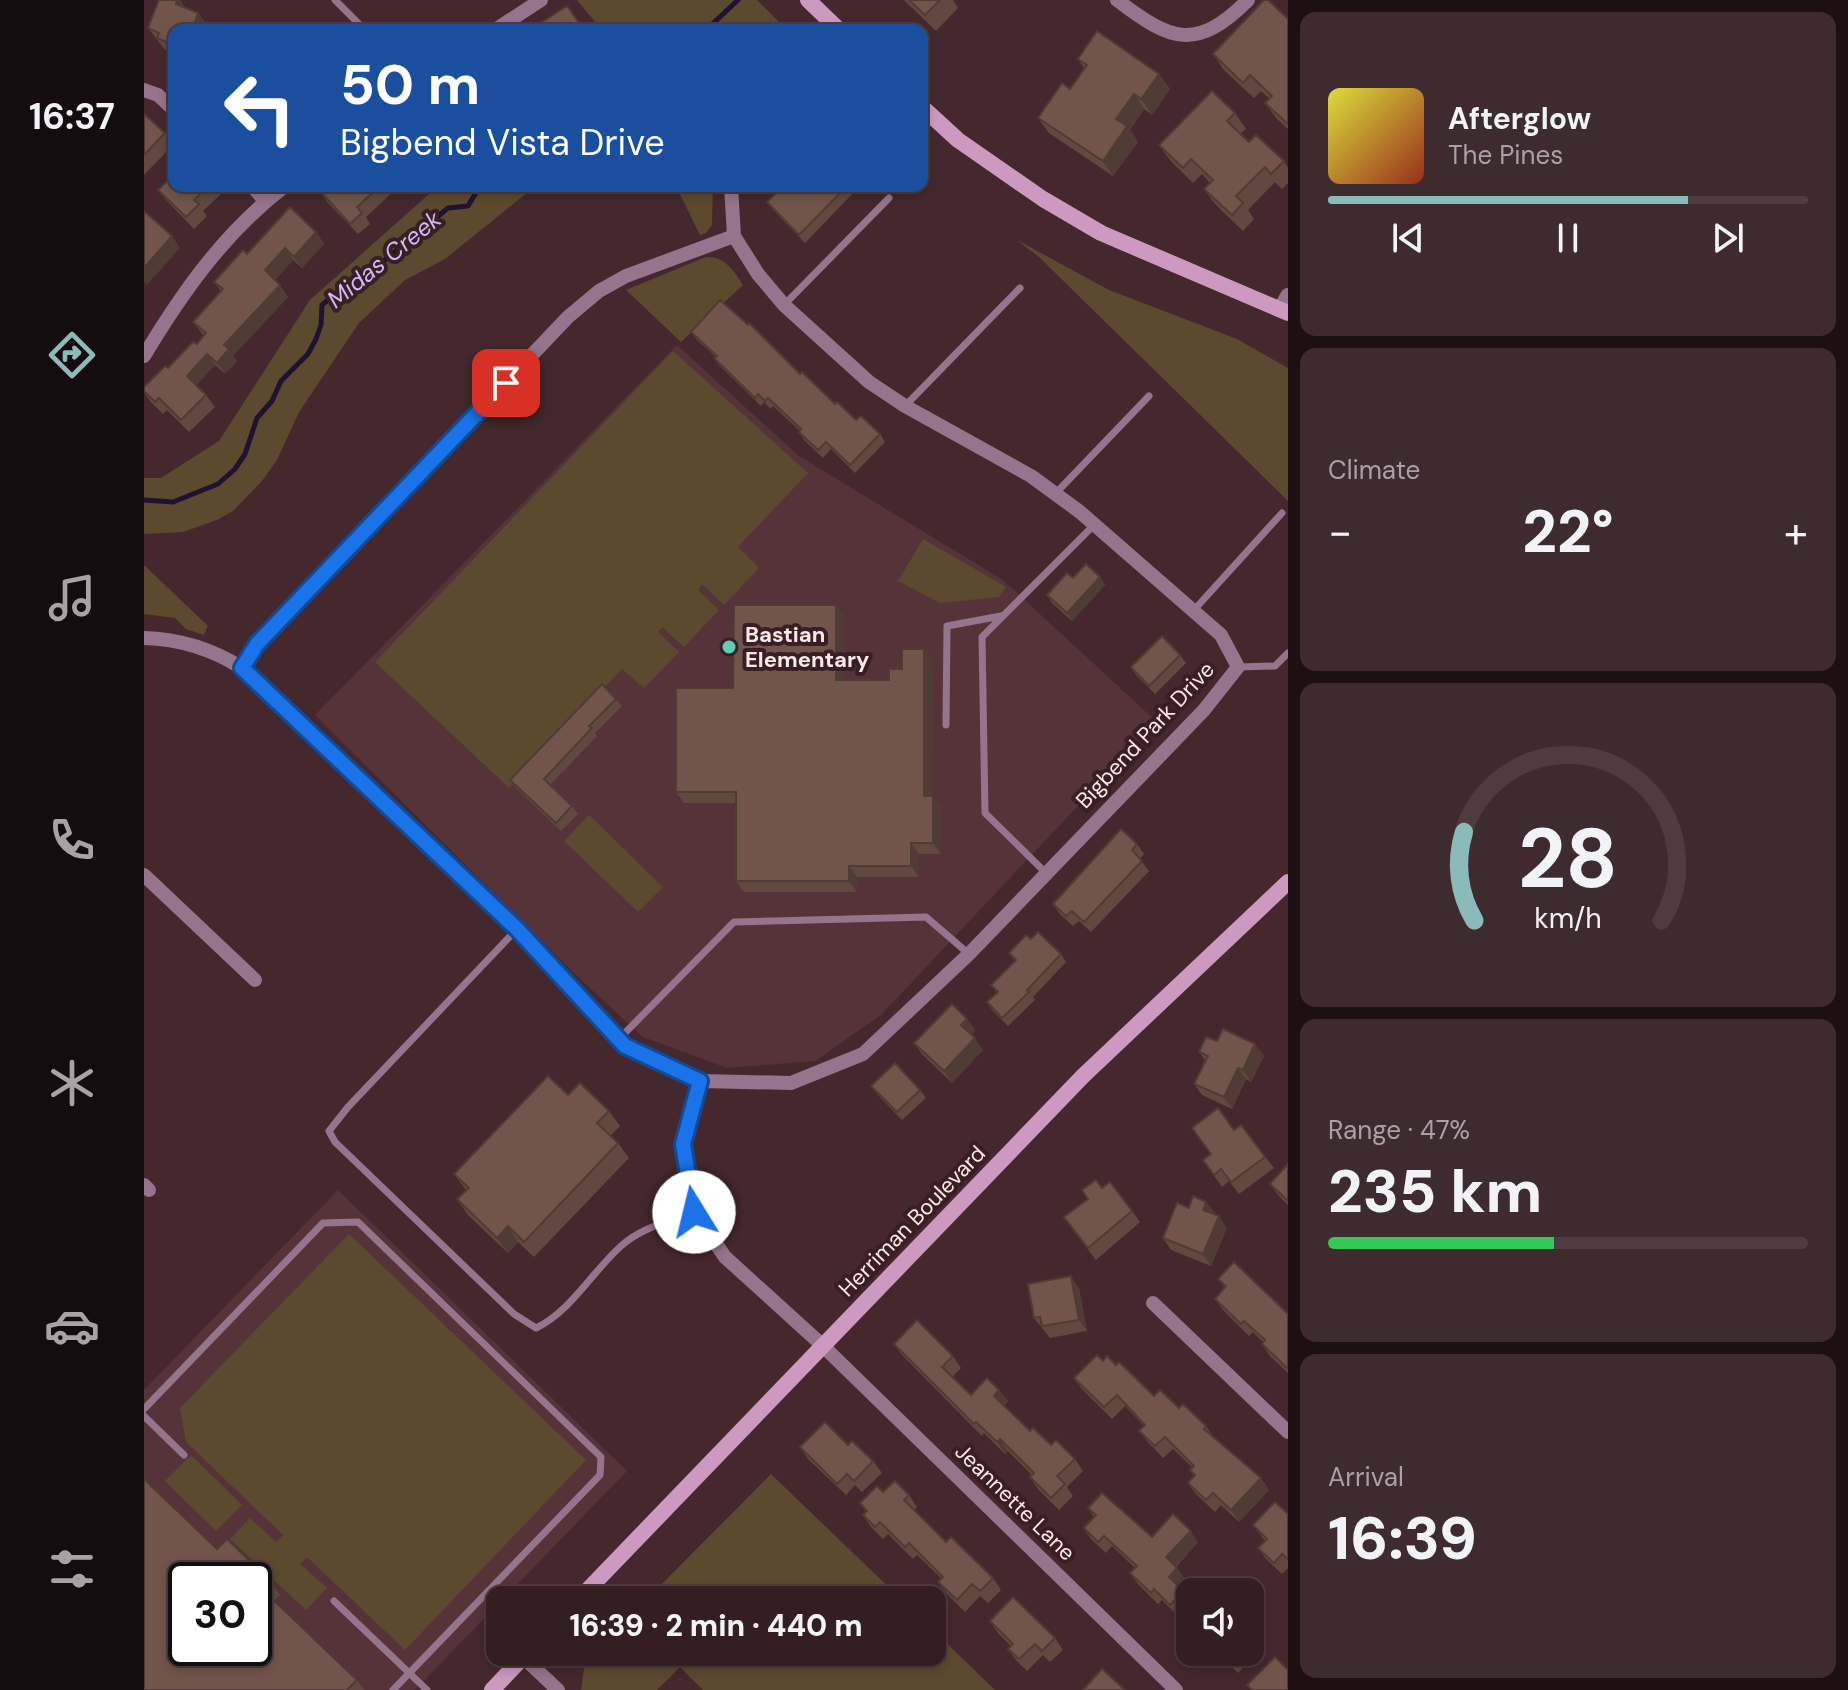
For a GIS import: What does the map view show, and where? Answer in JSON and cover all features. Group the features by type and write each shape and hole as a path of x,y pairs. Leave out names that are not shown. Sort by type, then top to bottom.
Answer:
{"main road":[{"path":"808,0 833,24"},
{"path":"928,112 958,140 1043,199 1101,233 1286,306"},
{"name":"Herriman Boulevard","path":"591,1586 1083,1076 1288,882"},
{"path":"492,1690 515,1666"}],"street":[{"path":"504,24 541,0"},
{"path":"1117,0 1155,27 1193,36 1226,22 1248,0"},
{"path":"144,90 158,95 168,104"},
{"path":"257,192 265,201"},
{"path":"144,356 199,270 277,192"},
{"name":"Bigbend Park Drive","path":"700,1081 791,1083 863,1054 969,954 1204,710 1238,667 1221,635 1095,524 1031,476 905,406 869,382 784,305 758,274 734,236 731,192"},
{"path":"242,668 257,644 568,317 599,291 626,276 734,236"},
{"path":"144,638 196,645 242,668 517,929 618,1040 700,1081 683,1144 694,1212"},
{"path":"144,875 255,980"},
{"name":"Jeannette Lane","path":"694,1212 725,1257 822,1345 1176,1690"},
{"path":"1153,1303 1288,1432"},
{"path":"537,1666 558,1690"}],"lane":[{"path":"335,0 359,24"},
{"path":"784,305 889,198"},
{"path":"905,406 1020,288"},
{"path":"1055,494 1149,396"},
{"path":"1194,610 1282,513"},
{"path":"1046,873 985,813 982,637 1095,524"},
{"path":"946,725 947,626 1003,616"},
{"path":"1238,667 1275,666 1288,653"},
{"path":"618,1040 734,922 926,917 969,954"},
{"path":"517,929 348,1107 329,1131 335,1142 514,1314 536,1328 553,1320 621,1246 637,1234 694,1212"},
{"path":"144,1409 323,1223 358,1222 601,1457 600,1475 393,1690"},
{"path":"144,1416 184,1455"},
{"path":"334,1601 427,1690"}],"shaded area":[{"path":"577,0 757,0 781,24 597,24"},
{"path":"431,192 528,192 445,259 405,280 359,323 299,412 277,460 233,511 183,532 144,534 144,478 161,478 219,441 310,300"},
{"path":"679,192 713,192 712,225 700,235"},
{"path":"1017,240 1109,290 1237,339 1288,368 1288,501 1039,257"},
{"path":"706,257 724,262 743,285 681,342 626,290"},
{"name":"Bastian Elementary","path":"677,345 799,456 1003,580 1157,722 881,1015 815,1061 727,1068 643,1037 580,979 315,715"},
{"path":"673,351 808,473 738,547 759,568 724,605 702,584 698,590 719,610 684,647 662,627 658,632 679,652 644,688 622,669 509,788 375,662"},
{"path":"923,539 1006,587 999,597 940,603 898,581"},
{"path":"144,565 208,626 204,635 186,629 175,618 144,614"},
{"path":"589,815 663,887 638,912 564,841"},
{"path":"338,1190 627,1471 516,1586 486,1586 486,1617 415,1690 144,1690 144,1390"},
{"path":"349,1234 586,1460 405,1650 307,1557 300,1564 327,1588 306,1610 272,1578 272,1562 255,1562 230,1539 250,1518 276,1542 283,1535 186,1442 180,1408"},
{"path":"191,1455 242,1505 216,1531 165,1481"},
{"path":"771,1474 887,1586 660,1586"},
{"path":"946,1643 995,1690 703,1690 680,1667 657,1690 581,1690 585,1666 946,1666"}],"building":[{"path":"159,0 177,0 176,4 198,13 194,24 168,24 168,43 157,38 159,33 148,28"},
{"path":"909,0 940,0 925,15"},
{"path":"1264,0 1268,0 1288,19 1288,124 1265,103 1272,96 1250,75 1243,83 1213,54"},
{"path":"567,6 579,23 577,24 539,24"},
{"path":"1097,31 1159,74 1141,99 1134,94 1116,119 1127,126 1103,161 1038,118 1062,83 1070,89 1087,65 1078,59"},
{"path":"1212,91 1235,113 1227,121 1249,142 1256,135 1284,161 1271,174 1265,167 1236,196 1243,203 1232,215 1204,189 1213,180 1191,159 1183,168 1159,145"},
{"path":"144,114 165,133 144,155"},
{"path":"168,180 168,192 203,192 194,200 199,204 186,217 158,190"},
{"path":"321,192 373,192 357,207 362,213 350,224"},
{"path":"777,192 841,192 799,235 767,202"},
{"path":"290,207 316,232 294,257 285,248 265,270 280,285 224,345 229,349 217,363 207,354 187,376 206,395 181,420 159,398 155,402 144,387 206,333 193,322 223,289 214,282 243,250 247,254"},
{"path":"144,211 172,236 144,268"},
{"path":"720,300 835,404 837,402 856,420 861,416 880,434 850,465 826,442 818,450 768,398 765,401 758,394 755,398 691,332"},
{"path":"1086,564 1100,577 1067,613 1047,595 1067,573 1073,578"},
{"path":"734,605 836,605 836,680 889,680 889,669 902,669 902,649 924,649 924,796 933,796 933,843 911,843 911,866 849,866 849,881 736,881 736,792 676,792 676,688 733,688"},
{"path":"1162,636 1180,655 1149,686 1131,667"},
{"path":"602,684 616,699 544,779 572,806 556,823 510,780"},
{"path":"1121,829 1137,844 1132,850 1142,861 1084,922 1072,911 1066,916 1053,904"},
{"path":"1038,932 1061,954 1002,1018 987,1002 998,992 991,985 1016,960 1009,953 1026,935 1031,939"},
{"path":"952,1004 967,1019 961,1025 975,1038 944,1071 914,1043"},
{"path":"1223,1029 1255,1044 1243,1070 1238,1068 1224,1097 1194,1084 1208,1056 1199,1052 1206,1037 1217,1041"},
{"path":"895,1063 920,1090 897,1112 871,1086"},
{"path":"548,1076 568,1095 580,1083 609,1111 597,1123 618,1143 524,1242 508,1226 497,1238 457,1199 469,1188 454,1174"},
{"path":"1218,1108 1234,1130 1241,1125 1265,1157 1231,1182 1221,1169 1214,1175 1203,1160 1211,1154 1192,1128"},
{"path":"1288,1164 1288,1201 1270,1184"},
{"path":"1096,1180 1102,1188 1110,1182 1132,1211 1088,1248 1064,1217 1088,1199 1082,1190"},
{"path":"1193,1196 1206,1202 1203,1210 1219,1216 1203,1254 1163,1238 1177,1203 1189,1208"},
{"path":"1234,1262 1288,1314 1288,1369 1262,1344 1265,1340 1244,1321 1241,1324 1215,1299 1226,1286 1218,1279"},
{"path":"1071,1276 1079,1320 1042,1326 1040,1317 1034,1318 1028,1284"},
{"path":"917,1320 953,1356 942,1367 971,1395 987,1378 999,1390 994,1396 1030,1431 1033,1428 1051,1445 1056,1440 1075,1459 1057,1476 1065,1484 1051,1498 1030,1477 1034,1473 1000,1439 997,1442 976,1422 974,1424 894,1344"},
{"path":"1097,1355 1103,1361 1107,1356 1116,1365 1119,1362 1154,1396 1160,1390 1179,1408 1183,1404 1206,1426 1204,1429 1261,1478 1231,1510 1213,1493 1206,1500 1188,1483 1195,1475 1190,1470 1194,1466 1165,1437 1155,1446 1139,1431 1145,1425 1117,1395 1104,1407 1074,1378"},
{"path":"825,1422 848,1445 852,1441 873,1461 854,1481 847,1474 837,1484 800,1447"},
{"path":"144,1479 217,1549 227,1539 251,1562 168,1562 168,1666 272,1666 272,1599 357,1680 347,1690 144,1690"},
{"path":"895,1481 909,1495 904,1500 946,1542 951,1537 993,1578 980,1591 972,1584 957,1600 946,1586 938,1582 943,1577 909,1543 905,1547 880,1522 875,1527 863,1515 867,1511 860,1503 877,1486 883,1492"},
{"path":"1102,1493 1152,1537 1173,1514 1191,1531 1166,1557 1177,1568 1169,1577 1176,1584 1176,1599 1170,1605 1154,1589 1151,1593 1130,1573 1137,1566 1104,1536 1098,1542 1084,1528 1096,1515 1088,1508"},
{"path":"1275,1502 1288,1514 1288,1559 1282,1554 1274,1563 1258,1548 1267,1539 1253,1525"},
{"path":"1013,1597 1055,1638 1042,1651 1035,1644 1019,1659 1008,1649 1013,1644 990,1621"},
{"path":"1275,1657 1288,1670 1288,1690 1252,1690 1247,1685"},
{"path":"1102,1669 1125,1690 1083,1690"}],"waterway":[{"name":"Midas Creek","path":"712,24 738,0"},
{"name":"Midas Creek","path":"144,500 173,502 218,484 235,469 245,454 257,418 272,401 281,381 308,354 316,339 321,325 322,305 346,285 357,283 448,208 468,206 476,192"}],"place":[{"name":"Bastian Elementary","path":"729,647"}],"route":[{"path":"506,383 257,644 242,668 517,929 625,1046 700,1081 683,1144 694,1212"}]}
